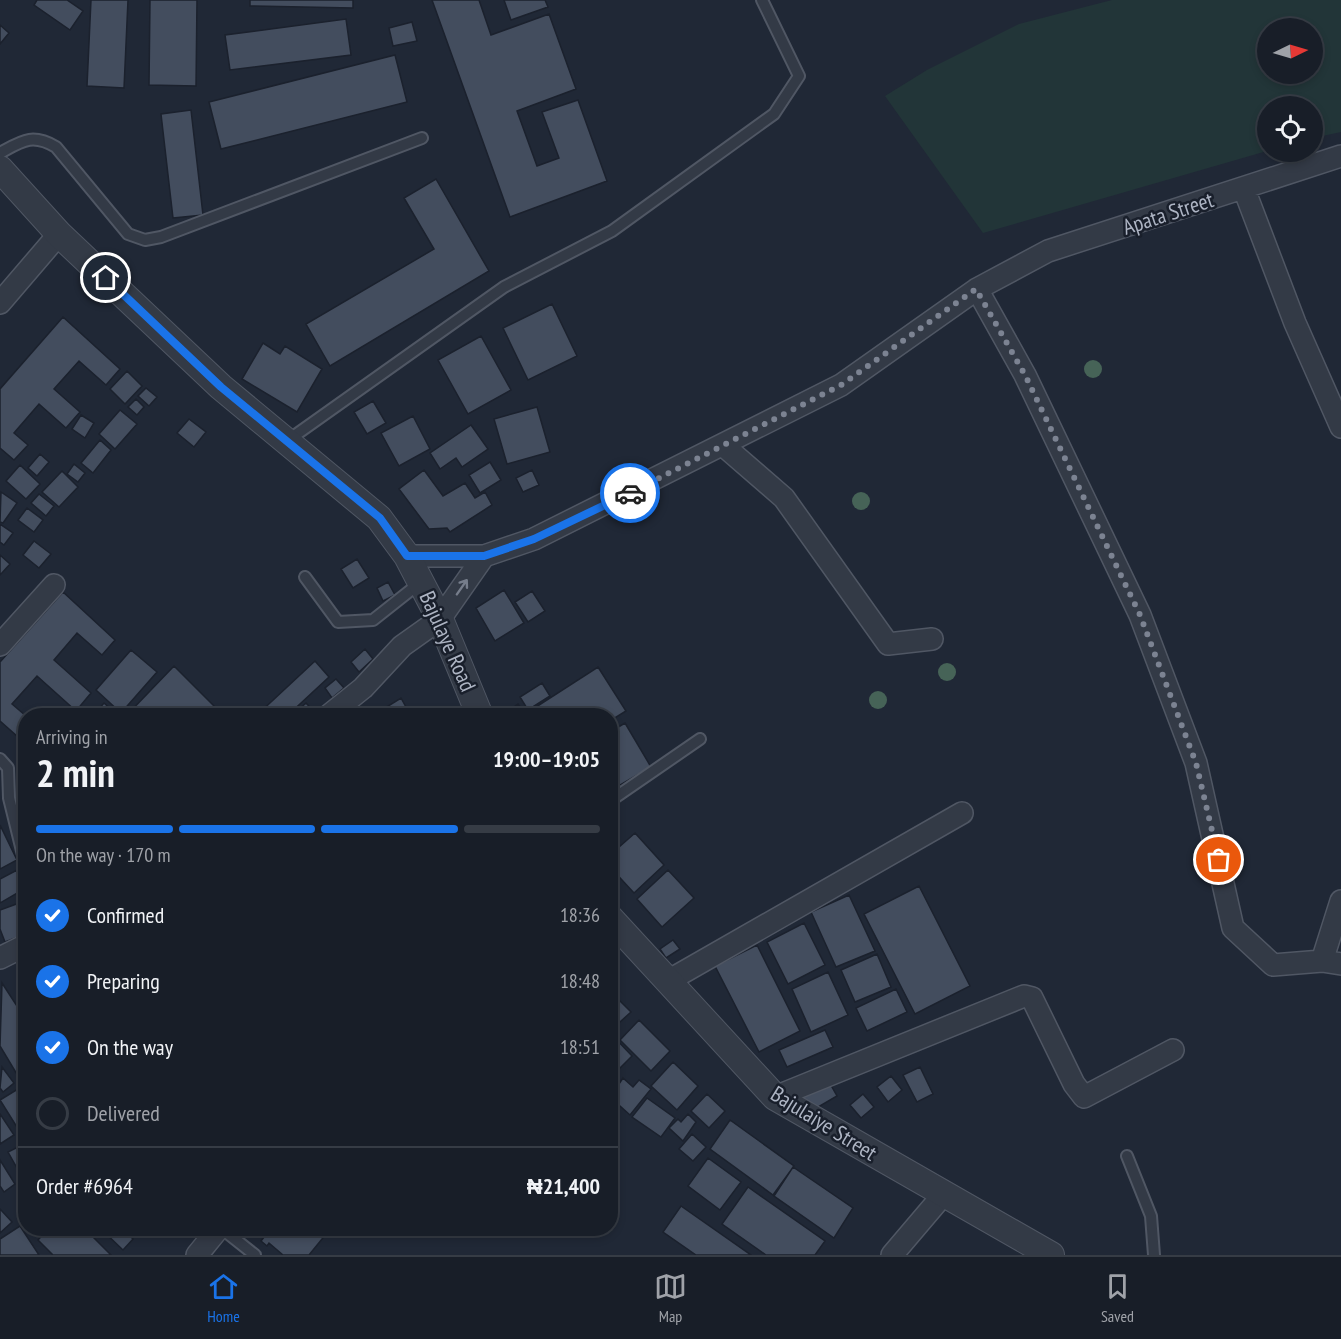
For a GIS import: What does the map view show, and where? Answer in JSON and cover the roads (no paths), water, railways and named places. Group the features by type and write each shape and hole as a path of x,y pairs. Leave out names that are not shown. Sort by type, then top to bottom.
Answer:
{"street":[{"name":"Apata Street","path":"407,556 484,556 534,539 724,446 841,385 976,289 1048,251 1341,156"},
{"name":"Bajulaye Road","path":"0,169 59,234 221,387 380,518 407,556 421,581 440,619 477,708"},
{"path":"1244,189 1295,322 1341,427"},
{"path":"0,303 59,234"},
{"path":"976,289 1025,375 1140,615 1196,763 1233,928 1273,964 1332,962 1341,901"},
{"path":"724,446 784,498 888,644 932,639"},
{"path":"338,708 363,688 402,646 440,619 484,556"},
{"path":"0,645 54,585"},
{"path":"668,981 962,813"},
{"name":"Bajulaiye Street","path":"618,927 776,1097 1051,1255"},
{"path":"0,958 18,949"},
{"path":"776,1097 1024,996 1032,998 1074,1084 1084,1097 1173,1050"},
{"path":"892,1255 943,1195"},
{"path":"197,1255 213,1236"}],"lane":[{"path":"287,441 504,287 612,231 774,114 798,76 762,0"},
{"path":"0,153 23,140 42,139 56,147 128,234 145,240 161,237 422,138"},
{"path":"305,577 338,622 373,620 421,581"},
{"path":"618,795 700,739"},
{"path":"0,759 8,768 9,798 18,835"},
{"path":"1127,1156 1151,1216 1154,1255"},
{"path":"230,1236 255,1255"}]}
